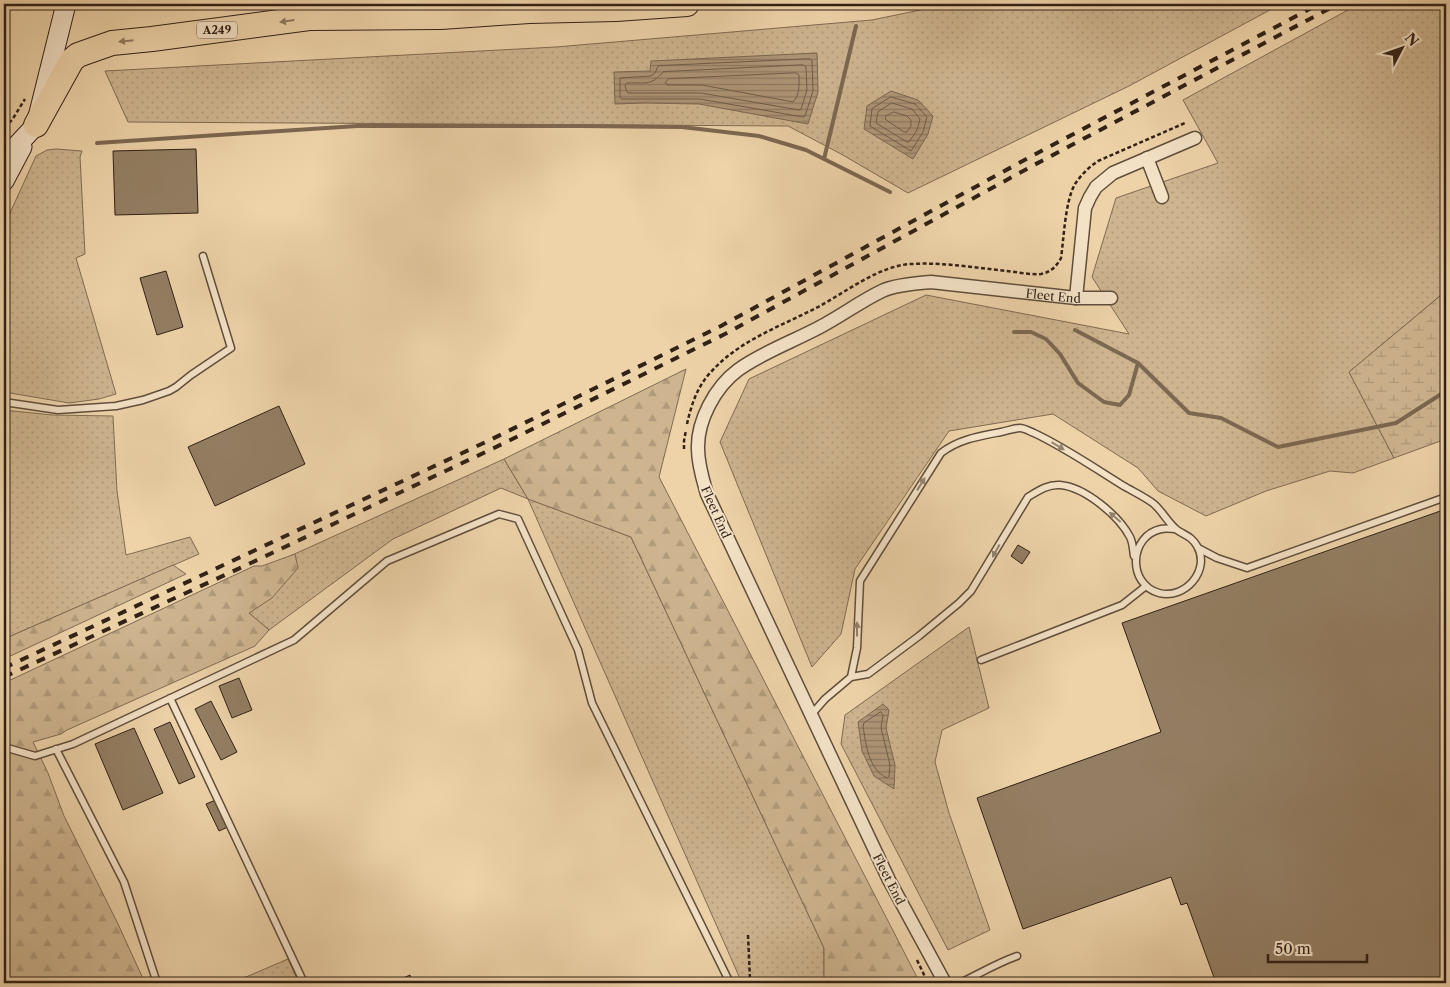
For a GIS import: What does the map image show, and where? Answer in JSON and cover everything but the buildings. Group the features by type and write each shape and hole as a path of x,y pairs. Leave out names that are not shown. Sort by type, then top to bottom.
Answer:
{"highway":[{"name":"A249","path":"36,124 72,60 78,55 112,43 309,18 441,18 687,4"}],"main road":[{"path":"4,181 36,124 66,4"},
{"path":"4,157 36,124"}],"street":[{"path":"1076,298 1084,208 1090,197 1103,180 1114,172 1195,138"},
{"path":"1147,158 1162,197"},
{"name":"Fleet End","path":"945,983 889,880 707,494 701,475 698,448 702,423 711,402 723,385 738,370 752,361 819,328 884,290 912,283 931,282 1076,298 1111,298"}],"lane":[{"path":"4,402 58,410 116,406 143,400 176,387 231,348 203,256"},
{"path":"811,715 825,699 851,677 868,674 959,603 971,591 1028,497 1042,488 1059,485 1072,488 1092,498 1121,523 1132,539 1138,574 1146,586 1159,593 1174,594 1187,588 1197,577 1201,562 1198,548 1189,536 1176,529 1154,504 1047,439 1021,428 968,439 950,446 941,453 860,582 858,648 851,677"},
{"path":"1198,548 1218,558 1247,568 1446,498"},
{"path":"4,747 35,756 73,744 294,640 387,560 499,514 518,519 578,650 592,703 730,983"},
{"path":"1135,560 1139,546 1148,534 1162,529 1176,529"},
{"path":"981,660 1122,606 1146,586"},
{"path":"170,698 304,983"},
{"path":"56,749 124,882 157,983"},
{"path":"960,983 988,970 998,963 1017,956"}],"path":[{"path":"685,456 684,440 688,418 697,391 709,373 744,343 817,307 872,276 907,264 929,263 1040,274 1052,270 1057,266 1061,258 1069,198 1076,183 1086,170 1098,161 1184,124"},
{"path":"748,935 750,980 752,983"},
{"path":"914,955 928,983"},
{"path":"922,972 935,966"}],"green space":[{"path":"949,4 1281,4 1129,86 908,193 788,126 128,122 105,71 556,47 872,20"},
{"path":"1359,4 1446,4 1446,291 1349,372 1394,458 1353,473 1330,471 1266,491 1206,516 1158,491 1138,468 1053,414 949,431 855,569 841,634 812,667 720,442 749,379 926,295 1129,334 1092,277 1116,198 1218,163 1183,100"},
{"path":"47,150 82,151 80,157 85,254 76,258 116,394 99,399 69,403 4,392 4,226 36,156"},
{"path":"1446,291 1446,439 1394,458 1349,372"},
{"path":"686,369 659,477 920,983 824,983 824,948 631,537 528,499 504,459"},
{"path":"4,410 52,415 113,416 117,491 126,555 190,537 199,554 4,639"},
{"path":"504,459 528,499 501,488 393,539 269,630 249,613 288,557"},
{"path":"528,499 631,537 824,948 824,983 742,983"},
{"path":"295,554 298,568 272,598 249,613 269,630 255,646 61,734 33,742 48,773 64,816 145,983 4,983 4,683 254,566 262,566"},
{"path":"173,565 186,574 4,659 4,639"},
{"path":"969,627 989,708 942,730 935,762 949,813 990,930 948,950 841,744 845,715"},
{"path":"288,959 299,983 232,983"}],"water":[{"path":"817,53 818,92 808,124 699,104 615,104 614,72 650,71 651,61"},
{"path":"891,91 918,100 933,116 928,134 913,159 864,129 867,106"},
{"path":"883,704 889,710 886,728 895,765 894,789 874,776 862,751 858,722"}],"waterway":[{"path":"824,159 856,26"},
{"path":"97,143 357,126 682,127 759,136 806,150 890,192"},
{"path":"1075,330 1138,363 1189,413 1221,418 1278,447 1396,423 1446,391"},
{"path":"1014,332 1031,332 1046,339 1060,354 1078,383 1104,402 1120,405 1129,395 1138,363"}],"railway":[{"path":"4,668 490,440 721,326 1030,157 1319,4"},
{"path":"4,677 494,448 725,334 1034,165 1338,4"}]}
